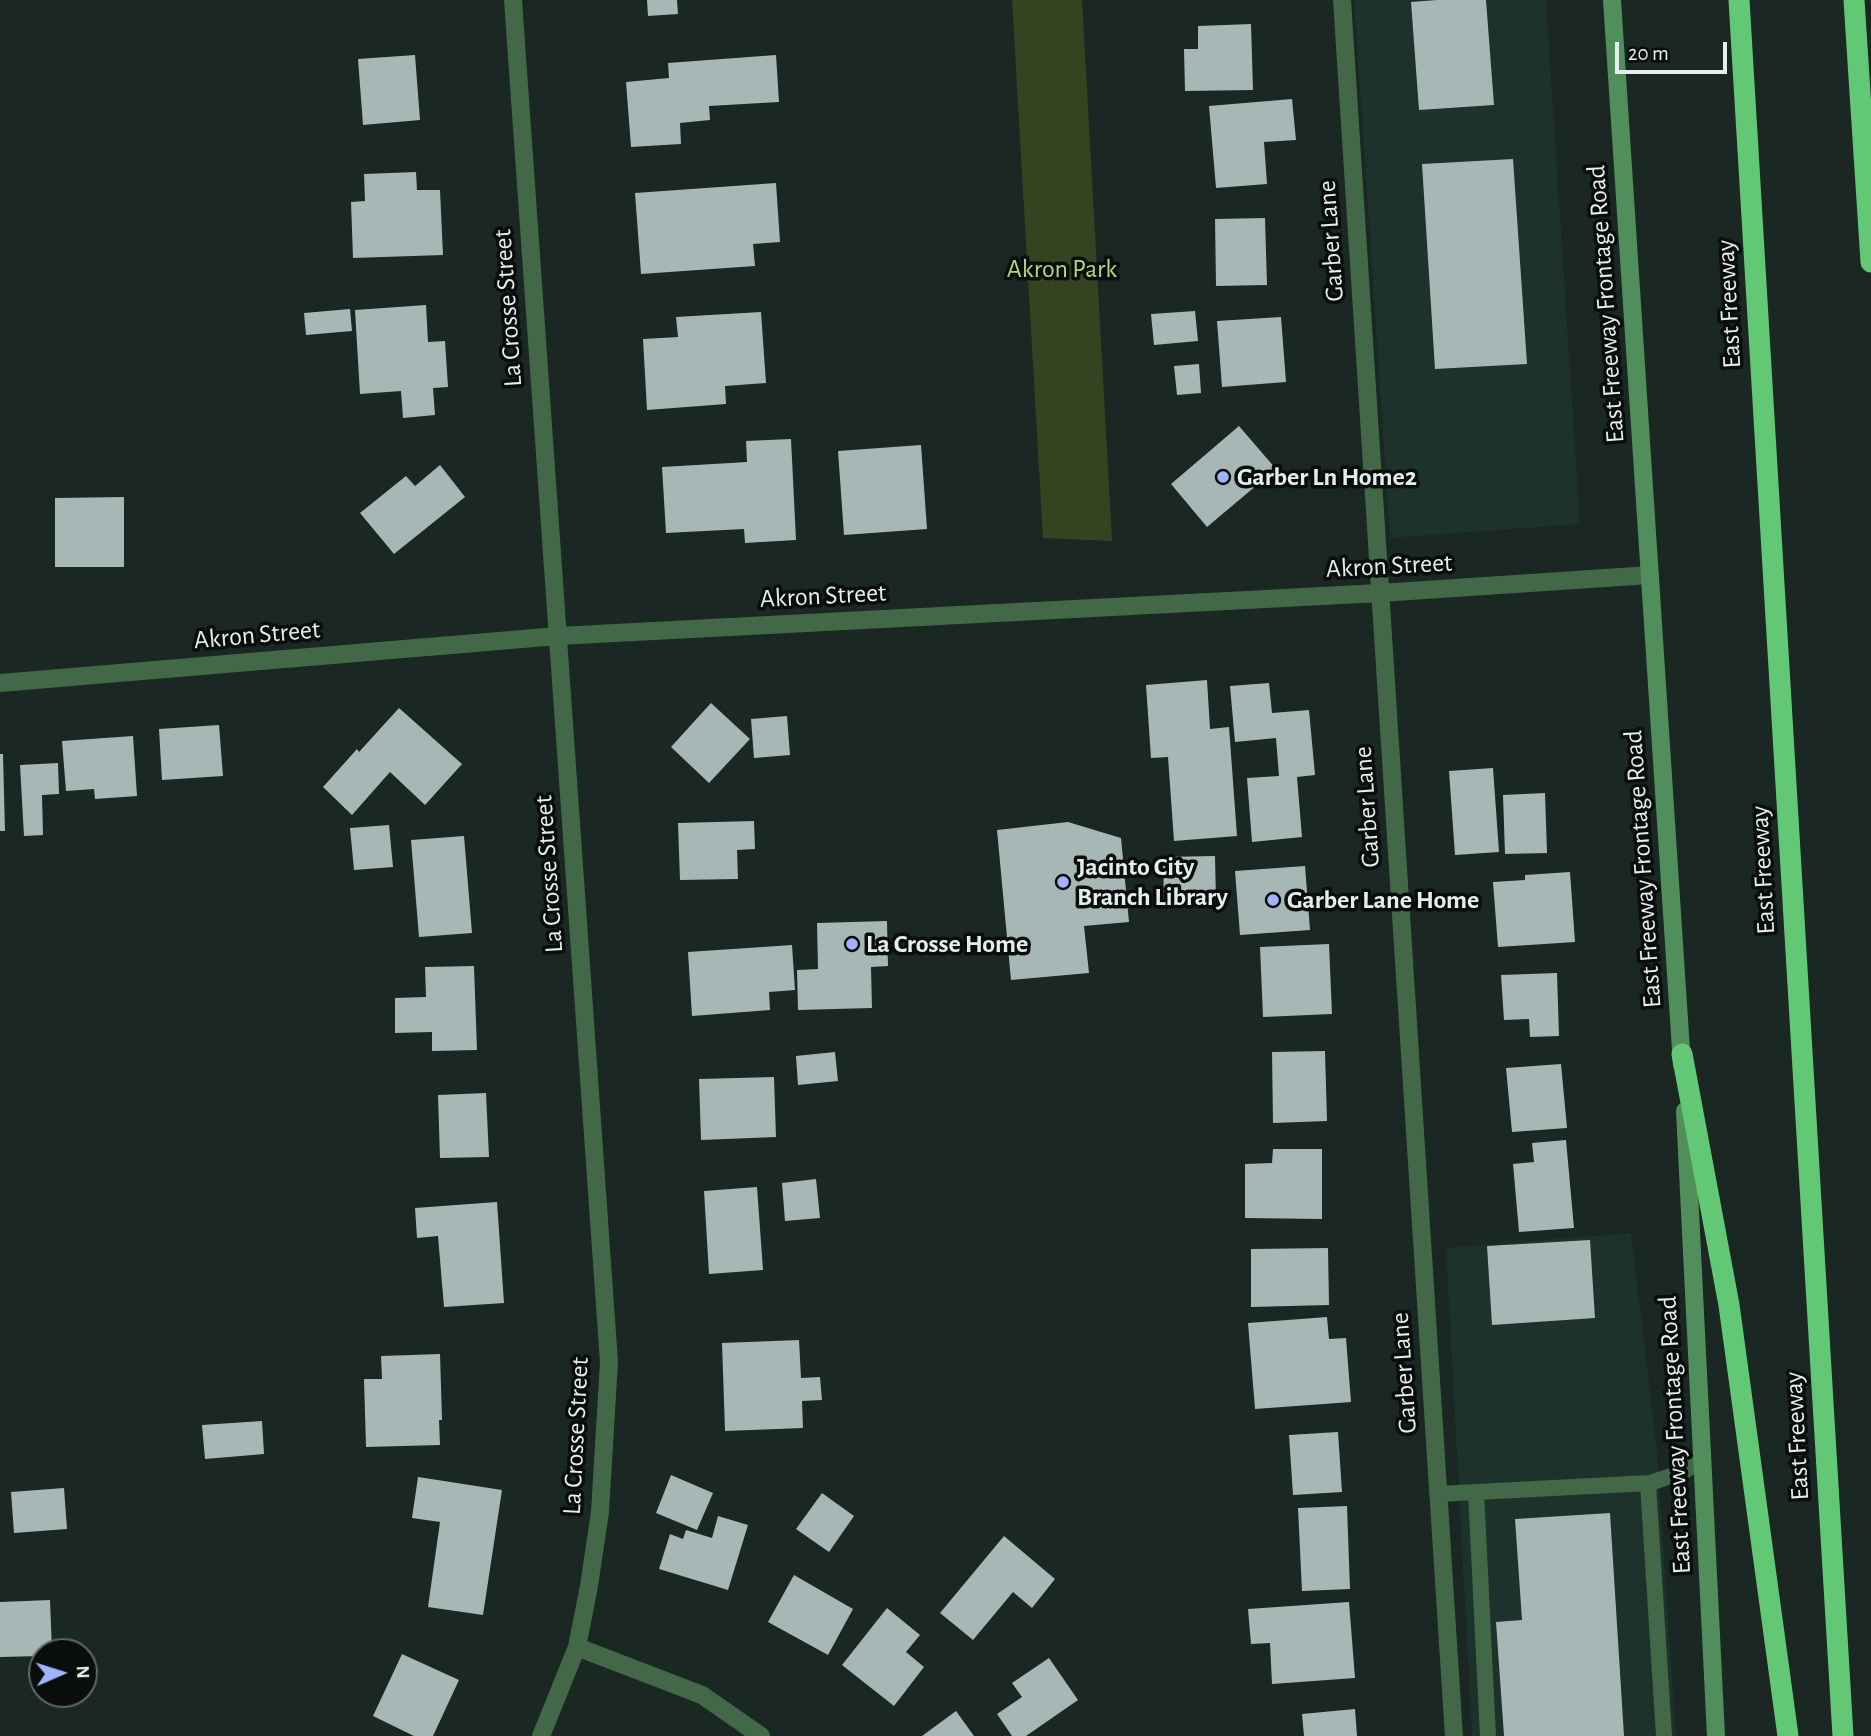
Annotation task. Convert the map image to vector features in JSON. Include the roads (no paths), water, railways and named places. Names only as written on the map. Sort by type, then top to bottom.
[{"type":"highway","name":"East Freeway","points":[[1739,0],[1843,1736]]},
{"type":"highway","points":[[1854,0],[1871,262]]},
{"type":"highway","points":[[1682,1054],[1729,1305],[1788,1736]]},
{"type":"main road","name":"East Freeway Frontage Road","points":[[1612,0],[1682,1054],[1716,1736]]},
{"type":"street","name":"La Crosse Street","points":[[513,0],[609,1362],[600,1512],[577,1647],[541,1736]]},
{"type":"street","name":"Garber Lane","points":[[1342,0],[1454,1736]]},
{"type":"street","name":"Akron Street","points":[[0,683],[558,636],[1380,593],[1650,575]]},
{"type":"street","points":[[577,1647],[702,1695],[761,1736]]},
{"type":"lane","points":[[1438,1494],[1648,1483],[1680,1473],[1703,1461]]},
{"type":"lane","points":[[1648,1483],[1664,1736]]},
{"type":"lane","points":[[1476,1492],[1488,1736]]},
{"type":"place","name":"Garber Ln Home2","points":[[1223,477]]},
{"type":"place","name":"Jacinto City Branch Library","points":[[1063,882]]},
{"type":"place","name":"Garber Lane Home","points":[[1273,900]]},
{"type":"place","name":"La Crosse Home","points":[[852,944]]},
{"type":"park label","name":"Akron Park","points":[[1062,269]]}]
